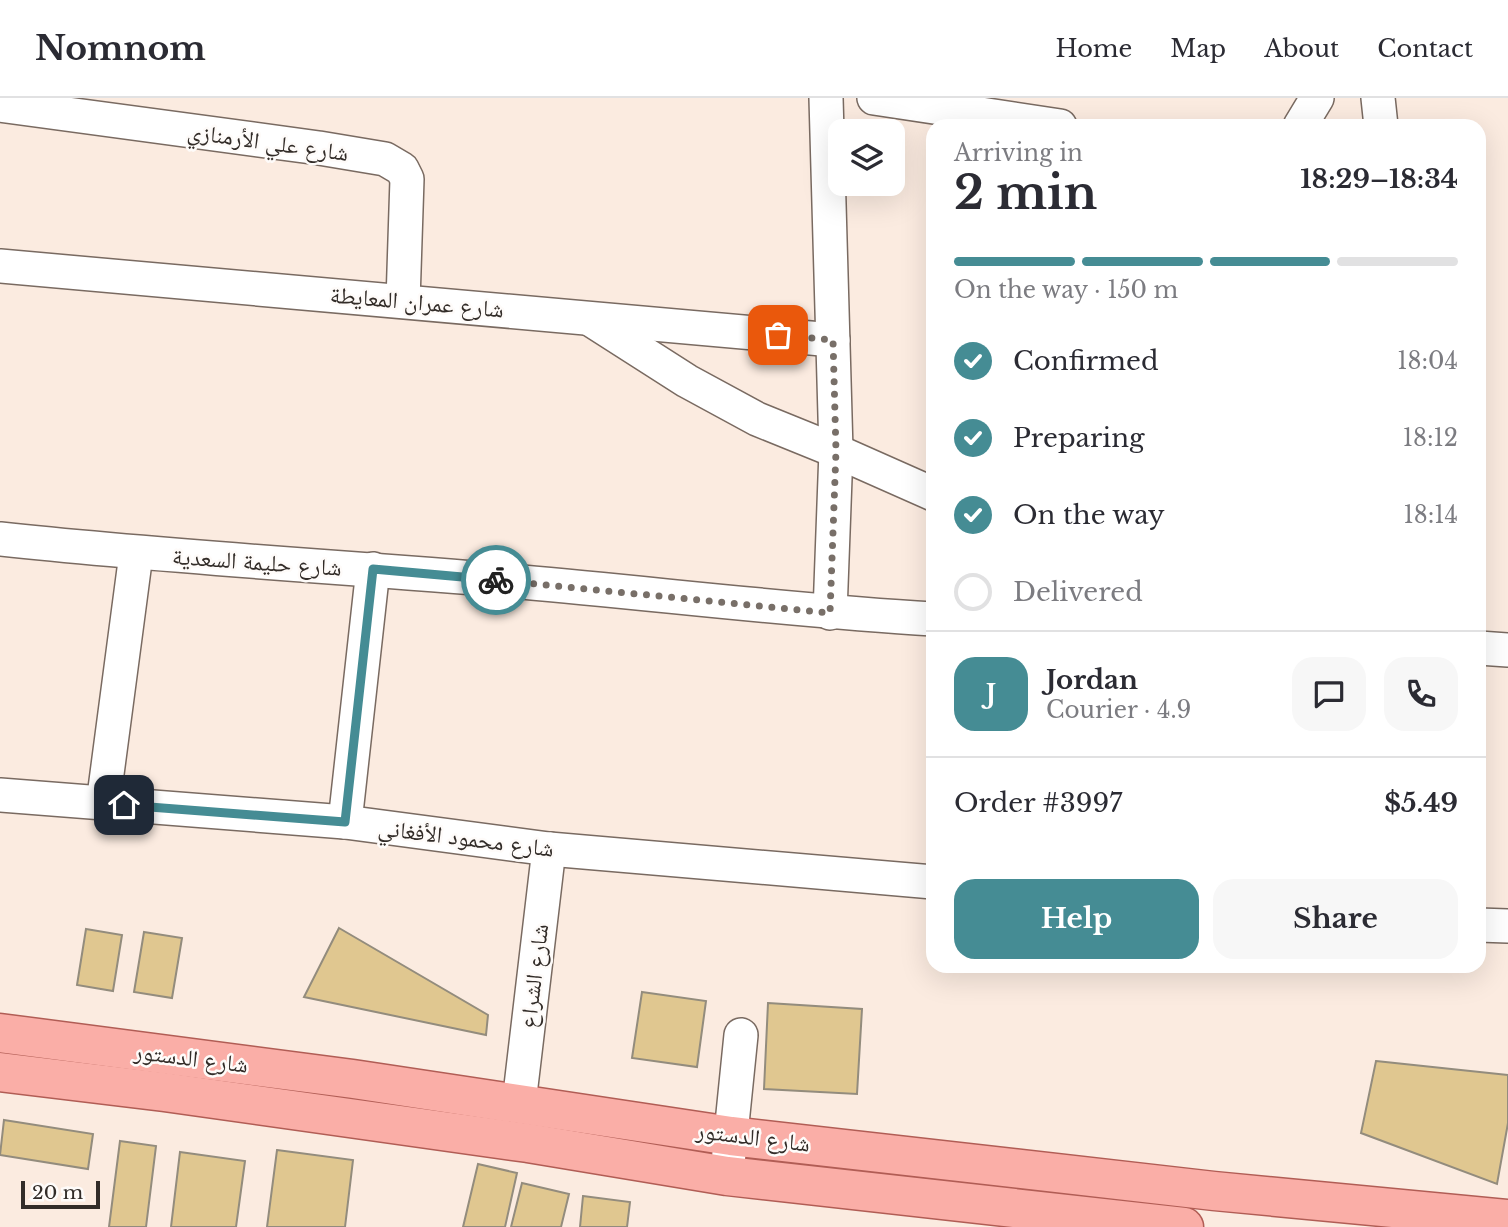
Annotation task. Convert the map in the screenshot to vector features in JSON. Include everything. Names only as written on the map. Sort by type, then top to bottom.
[{"type":"main road","name":"شارع الدستور","points":[[0,1033],[353,1079],[731,1136],[1502,1221]]},
{"type":"main road","name":"شارع الدستور","points":[[0,1072],[528,1143],[1007,1218],[1184,1227]]},
{"type":"street","points":[[826,98],[836,451],[830,613]]},
{"type":"street","points":[[874,98],[1014,119]]},
{"type":"street","points":[[1304,119],[1317,98]]},
{"type":"street","points":[[1378,98],[1380,119]]},
{"type":"street","name":"شارع علي الأرمنازي","points":[[0,106],[385,159],[401,169],[407,179],[403,301]]},
{"type":"street","name":"شارع عمران المعايطة","points":[[0,266],[833,340]]},
{"type":"street","points":[[587,317],[687,381],[757,419],[926,491]]},
{"type":"street","name":"شارع حليمة السعدية","points":[[0,539],[136,554],[373,569],[830,613],[926,619]]},
{"type":"street","points":[[103,804],[136,554]]},
{"type":"street","points":[[345,822],[373,569]]},
{"type":"street","points":[[1486,648],[1508,650]]},
{"type":"street","name":"شارع محمود الأفغاني","points":[[0,795],[345,822],[549,849],[926,881]]},
{"type":"street","name":"شارع الشراع","points":[[519,1103],[549,849]]},
{"type":"street","points":[[1486,925],[1508,926]]},
{"type":"street","points":[[727,1176],[741,1035]]},
{"type":"building","points":[[339,928],[488,1015],[486,1035],[304,997]]},
{"type":"building","points":[[86,929],[122,935],[113,991],[77,985]]},
{"type":"building","points":[[144,932],[182,938],[172,998],[134,992]]},
{"type":"building","points":[[642,992],[706,1001],[697,1067],[632,1058]]},
{"type":"building","points":[[768,1003],[862,1009],[857,1094],[764,1089]]},
{"type":"building","points":[[1376,1061],[1508,1075],[1508,1123],[1497,1184],[1361,1133]]},
{"type":"building","points":[[4,1120],[93,1134],[88,1169],[0,1155]]},
{"type":"building","points":[[120,1141],[156,1146],[146,1227],[109,1227]]},
{"type":"building","points":[[277,1150],[353,1160],[345,1227],[267,1227]]},
{"type":"building","points":[[180,1152],[245,1161],[236,1227],[171,1227]]},
{"type":"building","points":[[478,1164],[517,1173],[505,1227],[463,1227]]},
{"type":"building","points":[[522,1183],[569,1194],[561,1227],[511,1227]]},
{"type":"building","points":[[583,1196],[630,1202],[627,1227],[580,1227]]},
{"type":"way so far","points":[[496,580],[830,613],[836,451],[833,340],[778,335]]},
{"type":"route","points":[[124,805],[345,822],[373,569],[496,580]]}]
